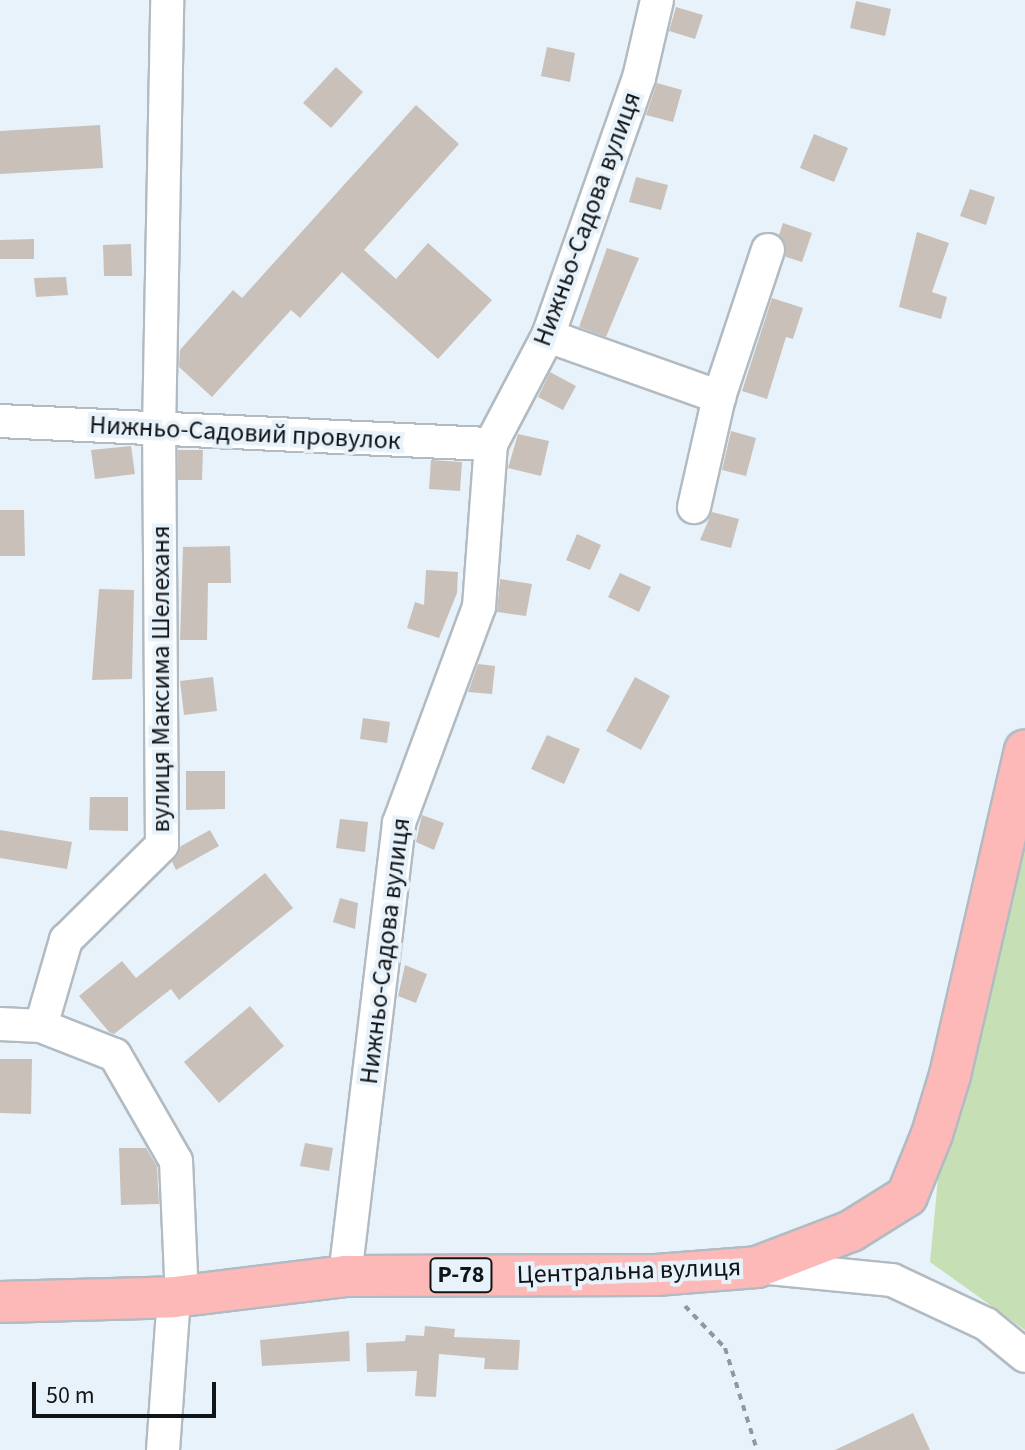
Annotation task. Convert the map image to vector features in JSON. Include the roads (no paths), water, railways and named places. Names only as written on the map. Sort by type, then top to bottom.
[{"type":"main road","name":"Центральна вулиця","points":[[0,1302],[178,1297],[345,1276],[656,1275],[757,1267],[851,1231],[907,1196],[950,1075],[1025,751]]},
{"type":"street","name":"вулиця Максима Шелеханя","points":[[41,1026],[66,940],[162,845],[159,431],[167,0]]},
{"type":"street","name":"Нижньо-Садова вулиця","points":[[345,1276],[399,823],[479,607],[491,444],[548,336],[639,78],[657,0]]},
{"type":"street","points":[[694,507],[719,397],[768,250]]},
{"type":"street","points":[[548,336],[719,397]]},
{"type":"street","name":"Нижньо-Садовий провулок","points":[[0,421],[159,431],[491,444]]},
{"type":"street","points":[[0,1024],[41,1026],[115,1055],[176,1161],[178,1297],[163,1450]]},
{"type":"street","points":[[757,1267],[892,1280],[986,1324],[1025,1356]]}]
